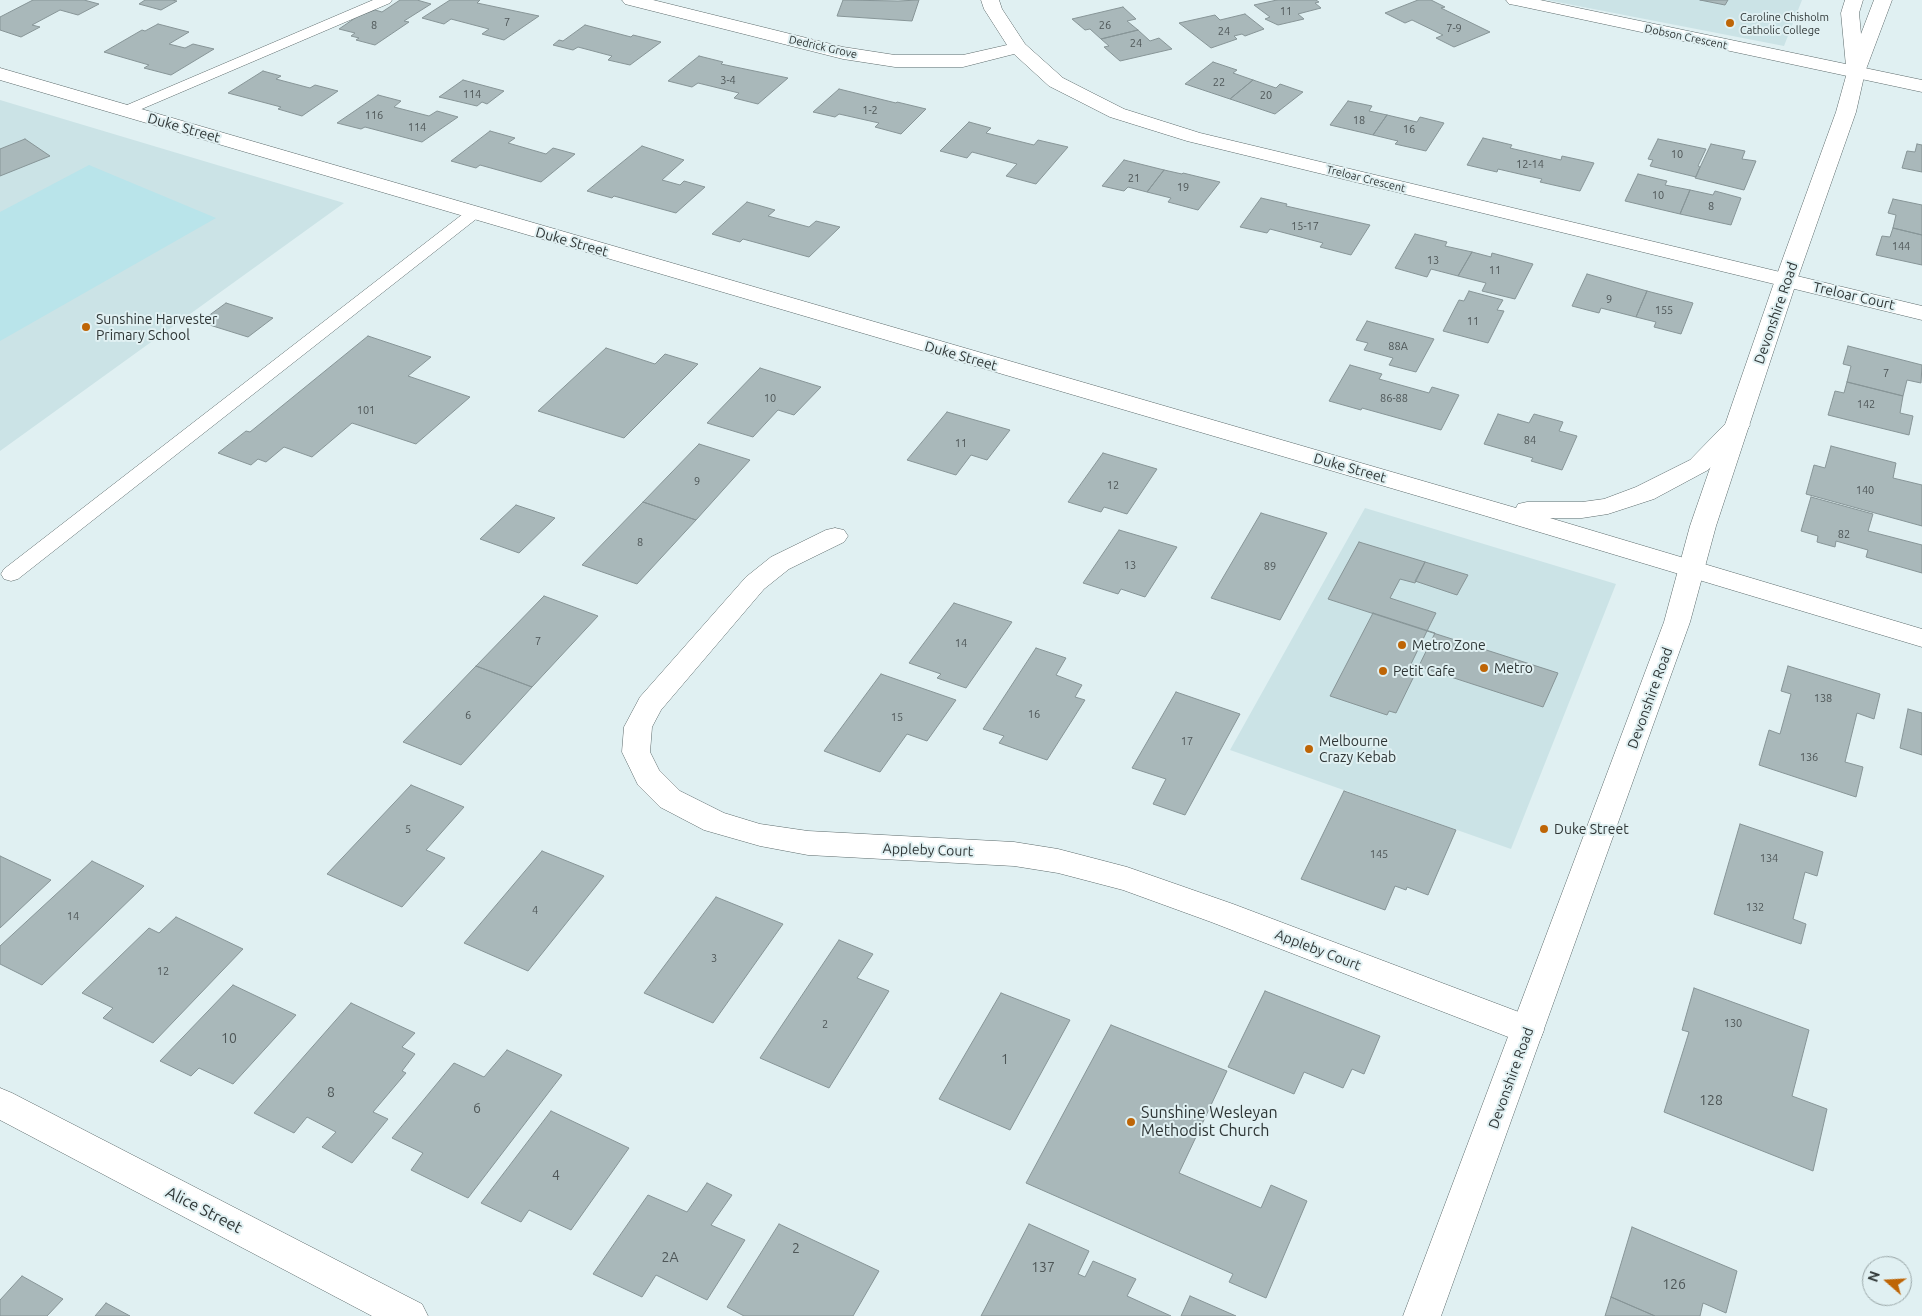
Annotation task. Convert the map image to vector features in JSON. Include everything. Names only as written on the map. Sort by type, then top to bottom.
[{"type":"street","name":"Dedrick Grove","points":[[631,0],[843,52],[895,61],[963,61],[1018,48]]},
{"type":"street","name":"Treloar Crescent","points":[[990,0],[993,9],[1018,48],[1056,82],[1117,112],[1194,137],[1786,280]]},
{"type":"street","name":"Dobson Crescent","points":[[1515,0],[1922,86]]},
{"type":"street","points":[[1854,0],[1850,13],[1856,72]]},
{"type":"street","points":[[1856,72],[1883,0]]},
{"type":"street","name":"Devonshire Road","points":[[1422,1316],[1677,622],[1703,526],[1786,280],[1846,112],[1856,72]]},
{"type":"street","name":"Duke Street","points":[[0,74],[1485,507],[1922,638]]},
{"type":"street","name":"Treloar Court","points":[[1786,280],[1922,312]]},
{"type":"street","points":[[1485,507],[1539,511],[1582,510],[1608,506],[1645,493],[1699,465],[1738,425]]},
{"type":"street","name":"Appleby Court","points":[[835,536],[780,563],[755,583],[650,704],[638,727],[636,752],[648,777],[670,799],[716,822],[760,835],[866,848],[935,849],[1014,854],[1058,861],[1127,879],[1222,913],[1528,1030]]},
{"type":"street","name":"Alice Street","points":[[0,1103],[409,1316]]},
{"type":"lane","points":[[125,110],[385,0]]},
{"type":"lane","points":[[11,574],[474,213]]},
{"type":"shaded area","name":"Caroline Chisholm Catholic College","points":[[1547,0],[1802,0],[1784,46]]},
{"type":"shaded area","name":"Sunshine Harvester Primary School","points":[[0,100],[344,203],[0,451]]},
{"type":"shaded area","points":[[89,165],[216,218],[0,341],[0,212]]},
{"type":"shaded area","points":[[1365,508],[1616,584],[1511,849],[1230,750]]},
{"type":"building","points":[[33,0],[84,0],[99,4],[78,15],[60,10],[32,25],[40,27],[21,37],[0,30],[0,17]]},
{"type":"building","points":[[145,0],[177,1],[161,10],[139,4]]},
{"type":"building","points":[[400,0],[417,0],[431,4],[404,21],[409,22],[375,45],[356,40],[359,38],[351,36],[355,33],[339,29],[358,16],[375,10],[382,12]]},
{"type":"building","points":[[450,0],[480,0],[477,3],[539,16],[504,40],[482,34],[489,29],[451,19],[444,24],[422,18]]},
{"type":"building","points":[[843,0],[919,0],[912,21],[837,16]]},
{"type":"building","points":[[1277,0],[1316,0],[1319,2],[1315,3],[1321,8],[1298,14],[1304,19],[1278,25],[1265,19],[1270,17],[1254,5]]},
{"type":"building","points":[[1418,0],[1431,0],[1445,7],[1441,8],[1490,32],[1454,47],[1436,38],[1443,35],[1412,20],[1405,23],[1385,13]]},
{"type":"building","points":[[1700,0],[1728,0],[1725,5]]},
{"type":"building","points":[[1123,7],[1136,19],[1127,21],[1138,30],[1101,39],[1090,29],[1085,30],[1072,19]]},
{"type":"building","points":[[1245,14],[1264,29],[1245,36],[1242,34],[1234,36],[1237,39],[1211,48],[1179,23],[1215,15],[1220,20]]},
{"type":"building","points":[[158,24],[189,32],[169,44],[185,48],[193,44],[214,49],[171,75],[144,68],[149,65],[104,52],[142,30],[145,31]]},
{"type":"building","points":[[585,25],[631,37],[633,35],[661,42],[630,65],[608,60],[612,56],[578,47],[573,50],[553,45],[559,40],[563,41]]},
{"type":"building","points":[[1138,30],[1150,41],[1159,38],[1172,49],[1120,61],[1104,47],[1109,46],[1101,39]]},
{"type":"building","points":[[699,56],[723,62],[721,64],[788,78],[758,104],[734,98],[739,93],[698,83],[692,87],[668,81]]},
{"type":"building","points":[[1213,62],[1237,70],[1233,73],[1253,80],[1230,99],[1185,84]]},
{"type":"building","points":[[263,71],[281,76],[276,79],[310,88],[315,85],[338,91],[302,116],[278,109],[281,107],[228,93]]},
{"type":"building","points":[[463,80],[504,91],[487,104],[482,102],[477,106],[439,97]]},
{"type":"building","points":[[1253,80],[1276,88],[1280,84],[1303,92],[1275,114],[1230,99]]},
{"type":"building","points":[[839,89],[926,109],[901,134],[875,127],[879,123],[839,114],[835,117],[813,112]]},
{"type":"building","points":[[378,95],[401,101],[394,107],[429,116],[437,111],[458,117],[422,142],[365,127],[361,129],[337,123]]},
{"type":"building","points":[[1348,101],[1372,106],[1369,111],[1387,115],[1373,135],[1330,125]]},
{"type":"building","points":[[1387,115],[1417,122],[1420,117],[1444,123],[1426,151],[1395,144],[1398,141],[1373,135]]},
{"type":"building","points":[[969,122],[991,128],[986,133],[1034,145],[1038,140],[1068,147],[1036,184],[1006,176],[1017,164],[972,152],[967,158],[940,151]]},
{"type":"building","points":[[490,131],[515,138],[508,143],[546,154],[553,148],[575,154],[541,182],[480,165],[476,168],[451,161]]},
{"type":"building","points":[[1483,138],[1512,145],[1510,148],[1561,160],[1562,156],[1594,163],[1580,191],[1540,182],[1542,179],[1498,169],[1497,172],[1467,165]]},
{"type":"building","points":[[25,139],[50,156],[0,176],[0,149]]},
{"type":"building","points":[[1658,139],[1706,149],[1698,166],[1700,167],[1696,177],[1650,166],[1653,160],[1648,159]]},
{"type":"building","points":[[1711,144],[1745,151],[1742,159],[1756,161],[1744,190],[1695,178]]},
{"type":"building","points":[[1917,144],[1922,145],[1922,172],[1902,168],[1907,151],[1915,152]]},
{"type":"building","points":[[642,146],[684,160],[662,180],[680,185],[684,181],[705,187],[676,213],[614,196],[612,198],[587,191]]},
{"type":"building","points":[[1124,160],[1164,170],[1147,192],[1128,187],[1124,191],[1102,186]]},
{"type":"building","points":[[1164,170],[1220,182],[1198,210],[1168,202],[1171,198],[1147,192]]},
{"type":"building","points":[[1638,174],[1667,181],[1665,185],[1690,190],[1680,214],[1625,201]]},
{"type":"building","points":[[1690,190],[1713,195],[1715,191],[1741,198],[1731,225],[1680,214]]},
{"type":"building","points":[[1261,198],[1287,204],[1286,206],[1370,225],[1351,255],[1320,247],[1323,243],[1270,229],[1267,233],[1240,227]]},
{"type":"building","points":[[1893,199],[1922,205],[1922,235],[1893,228],[1896,215],[1888,213]]},
{"type":"building","points":[[747,202],[775,210],[768,216],[809,227],[816,221],[840,227],[809,257],[743,239],[740,242],[712,234]]},
{"type":"building","points":[[1893,228],[1922,235],[1922,265],[1876,255],[1882,236],[1890,237]]},
{"type":"building","points":[[1415,234],[1447,242],[1445,246],[1472,252],[1458,276],[1431,269],[1427,277],[1395,268]]},
{"type":"building","points":[[1472,252],[1491,257],[1492,253],[1533,264],[1515,299],[1482,291],[1486,283],[1458,276]]},
{"type":"building","points":[[1587,274],[1647,291],[1636,317],[1601,308],[1599,313],[1572,306]]},
{"type":"building","points":[[1469,291],[1503,300],[1497,310],[1504,311],[1488,343],[1443,331],[1459,300],[1464,301]]},
{"type":"building","points":[[1647,291],[1693,303],[1681,334],[1654,327],[1656,322],[1636,317]]},
{"type":"building","points":[[226,303],[273,318],[248,337],[200,322]]},
{"type":"building","points":[[1367,321],[1434,339],[1416,372],[1389,365],[1393,358],[1364,350],[1368,343],[1356,340]]},
{"type":"building","points":[[368,336],[431,357],[408,376],[470,397],[416,444],[352,423],[312,457],[284,447],[266,462],[258,459],[251,465],[218,453],[246,431],[250,432]]},
{"type":"building","points":[[1848,346],[1922,365],[1921,383],[1907,380],[1903,396],[1847,382],[1851,366],[1843,364]]},
{"type":"building","points":[[606,348],[655,364],[665,354],[698,364],[624,438],[538,411]]},
{"type":"building","points":[[1350,365],[1382,374],[1379,379],[1429,393],[1432,387],[1459,395],[1441,430],[1329,401]]},
{"type":"building","points":[[760,368],[821,387],[794,415],[778,410],[753,437],[707,423]]},
{"type":"building","points":[[1847,382],[1903,396],[1900,413],[1913,416],[1909,435],[1828,415],[1835,391],[1844,393]]},
{"type":"building","points":[[947,412],[1010,430],[987,460],[971,455],[956,475],[907,460]]},
{"type":"building","points":[[1498,414],[1529,423],[1534,414],[1563,422],[1559,431],[1577,436],[1562,470],[1531,461],[1533,458],[1484,444]]},
{"type":"building","points":[[699,444],[750,460],[696,520],[643,502]]},
{"type":"building","points":[[1831,446],[1896,463],[1893,478],[1922,485],[1922,526],[1806,494],[1814,465],[1825,468]]},
{"type":"building","points":[[1103,453],[1157,469],[1127,514],[1104,507],[1101,512],[1068,502]]},
{"type":"building","points":[[1811,497],[1873,514],[1868,531],[1922,545],[1922,573],[1866,557],[1868,550],[1836,541],[1835,547],[1817,542],[1818,536],[1801,531]]},
{"type":"building","points":[[643,502],[696,520],[637,584],[582,565]]},
{"type":"building","points":[[516,505],[555,518],[519,553],[480,539]]},
{"type":"building","points":[[1261,513],[1327,533],[1280,620],[1211,598]]},
{"type":"building","points":[[1119,530],[1177,547],[1145,597],[1121,589],[1118,594],[1083,583]]},
{"type":"building","points":[[1359,542],[1425,562],[1415,583],[1400,579],[1390,598],[1436,613],[1427,631],[1328,599]]},
{"type":"building","points":[[1425,562],[1468,575],[1457,595],[1415,581]]},
{"type":"building","points":[[544,596],[598,616],[532,687],[476,666]]},
{"type":"building","points":[[954,603],[1012,622],[966,688],[937,678],[941,674],[909,663]]},
{"type":"building","points":[[1373,613],[1435,633],[1396,713],[1389,711],[1387,715],[1330,696]]},
{"type":"building","name":"Metro","points":[[1427,631],[1558,673],[1543,707],[1411,664]]},
{"type":"building","points":[[1036,648],[1066,658],[1056,675],[1082,685],[1075,697],[1085,700],[1047,760],[999,743],[1004,736],[983,729]]},
{"type":"building","points":[[476,666],[532,687],[461,765],[403,742]]},
{"type":"building","points":[[1788,666],[1880,694],[1874,719],[1857,713],[1845,762],[1863,767],[1856,797],[1759,765],[1769,730],[1780,734],[1791,694],[1781,691]]},
{"type":"building","points":[[881,674],[956,700],[927,741],[907,734],[880,772],[824,751]]},
{"type":"building","points":[[1176,692],[1240,714],[1185,815],[1153,804],[1166,779],[1132,768]]},
{"type":"building","points":[[1908,709],[1922,713],[1922,755],[1900,748]]},
{"type":"building","points":[[411,785],[464,807],[426,850],[445,858],[402,907],[327,874]]},
{"type":"building","points":[[1344,791],[1456,830],[1428,895],[1407,887],[1406,890],[1395,886],[1385,910],[1301,879]]},
{"type":"building","points":[[1740,824],[1823,852],[1817,876],[1805,872],[1793,919],[1806,924],[1801,944],[1714,914]]},
{"type":"building","points":[[542,851],[604,876],[528,971],[464,943]]},
{"type":"building","points":[[0,856],[51,880],[0,928]]},
{"type":"building","points":[[92,861],[144,886],[42,985],[0,964],[0,946]]},
{"type":"building","points":[[716,897],[783,924],[713,1023],[644,993]]},
{"type":"building","points":[[176,917],[243,949],[153,1043],[103,1018],[113,1008],[82,993],[149,928],[159,933]]},
{"type":"building","points":[[839,940],[873,954],[857,978],[889,991],[829,1088],[760,1058]]},
{"type":"building","points":[[233,985],[296,1015],[233,1084],[199,1068],[191,1076],[160,1061]]},
{"type":"building","points":[[1694,988],[1809,1030],[1792,1096],[1827,1109],[1813,1171],[1664,1112],[1689,1032],[1682,1030]]},
{"type":"building","points":[[1265,991],[1380,1036],[1364,1074],[1352,1069],[1343,1088],[1304,1072],[1294,1094],[1228,1067]]},
{"type":"building","points":[[1001,993],[1070,1020],[1010,1130],[939,1099]]},
{"type":"building","points":[[351,1003],[415,1033],[402,1047],[415,1054],[402,1071],[406,1073],[373,1112],[388,1119],[352,1163],[322,1147],[336,1132],[307,1117],[294,1133],[254,1113]]},
{"type":"building","name":"Sunshine Wesleyan Methodist Church","points":[[1111,1025],[1227,1071],[1179,1173],[1261,1208],[1271,1185],[1307,1201],[1266,1298],[1229,1282],[1233,1274],[1026,1183]]},
{"type":"building","points":[[507,1050],[562,1075],[468,1198],[411,1170],[423,1153],[392,1138],[454,1063],[484,1077]]},
{"type":"building","points":[[551,1111],[629,1148],[571,1230],[529,1210],[521,1222],[481,1203]]},
{"type":"building","points":[[707,1183],[732,1195],[711,1225],[745,1240],[707,1300],[656,1275],[642,1297],[593,1274],[648,1195],[687,1212]]},
{"type":"building","points":[[779,1224],[879,1271],[853,1316],[744,1316],[727,1307]]},
{"type":"building","points":[[1029,1224],[1089,1251],[1078,1274],[1085,1277],[1093,1261],[1136,1279],[1127,1296],[1171,1316],[981,1316]]},
{"type":"building","points":[[1632,1227],[1737,1271],[1726,1313],[1703,1303],[1700,1316],[1655,1316],[1611,1297]]},
{"type":"building","points":[[22,1276],[63,1299],[47,1316],[0,1316],[0,1300]]},
{"type":"building","points":[[1190,1296],[1236,1316],[1181,1316]]},
{"type":"building","points":[[1611,1297],[1655,1316],[1605,1316]]},
{"type":"building","points":[[106,1303],[130,1316],[95,1316]]},
{"type":"place","name":"Caroline Chisholm Catholic College","points":[[1730,23]]},
{"type":"place","name":"Sunshine Harvester Primary School","points":[[86,327]]},
{"type":"place","name":"Metro Zone","points":[[1402,645]]},
{"type":"place","name":"Metro","points":[[1484,668]]},
{"type":"place","name":"Petit Cafe","points":[[1383,671]]},
{"type":"place","name":"Melbourne Crazy Kebab","points":[[1309,749]]},
{"type":"place","name":"Duke Street","points":[[1544,829]]},
{"type":"place","name":"Sunshine Wesleyan Methodist Church","points":[[1131,1122]]}]
